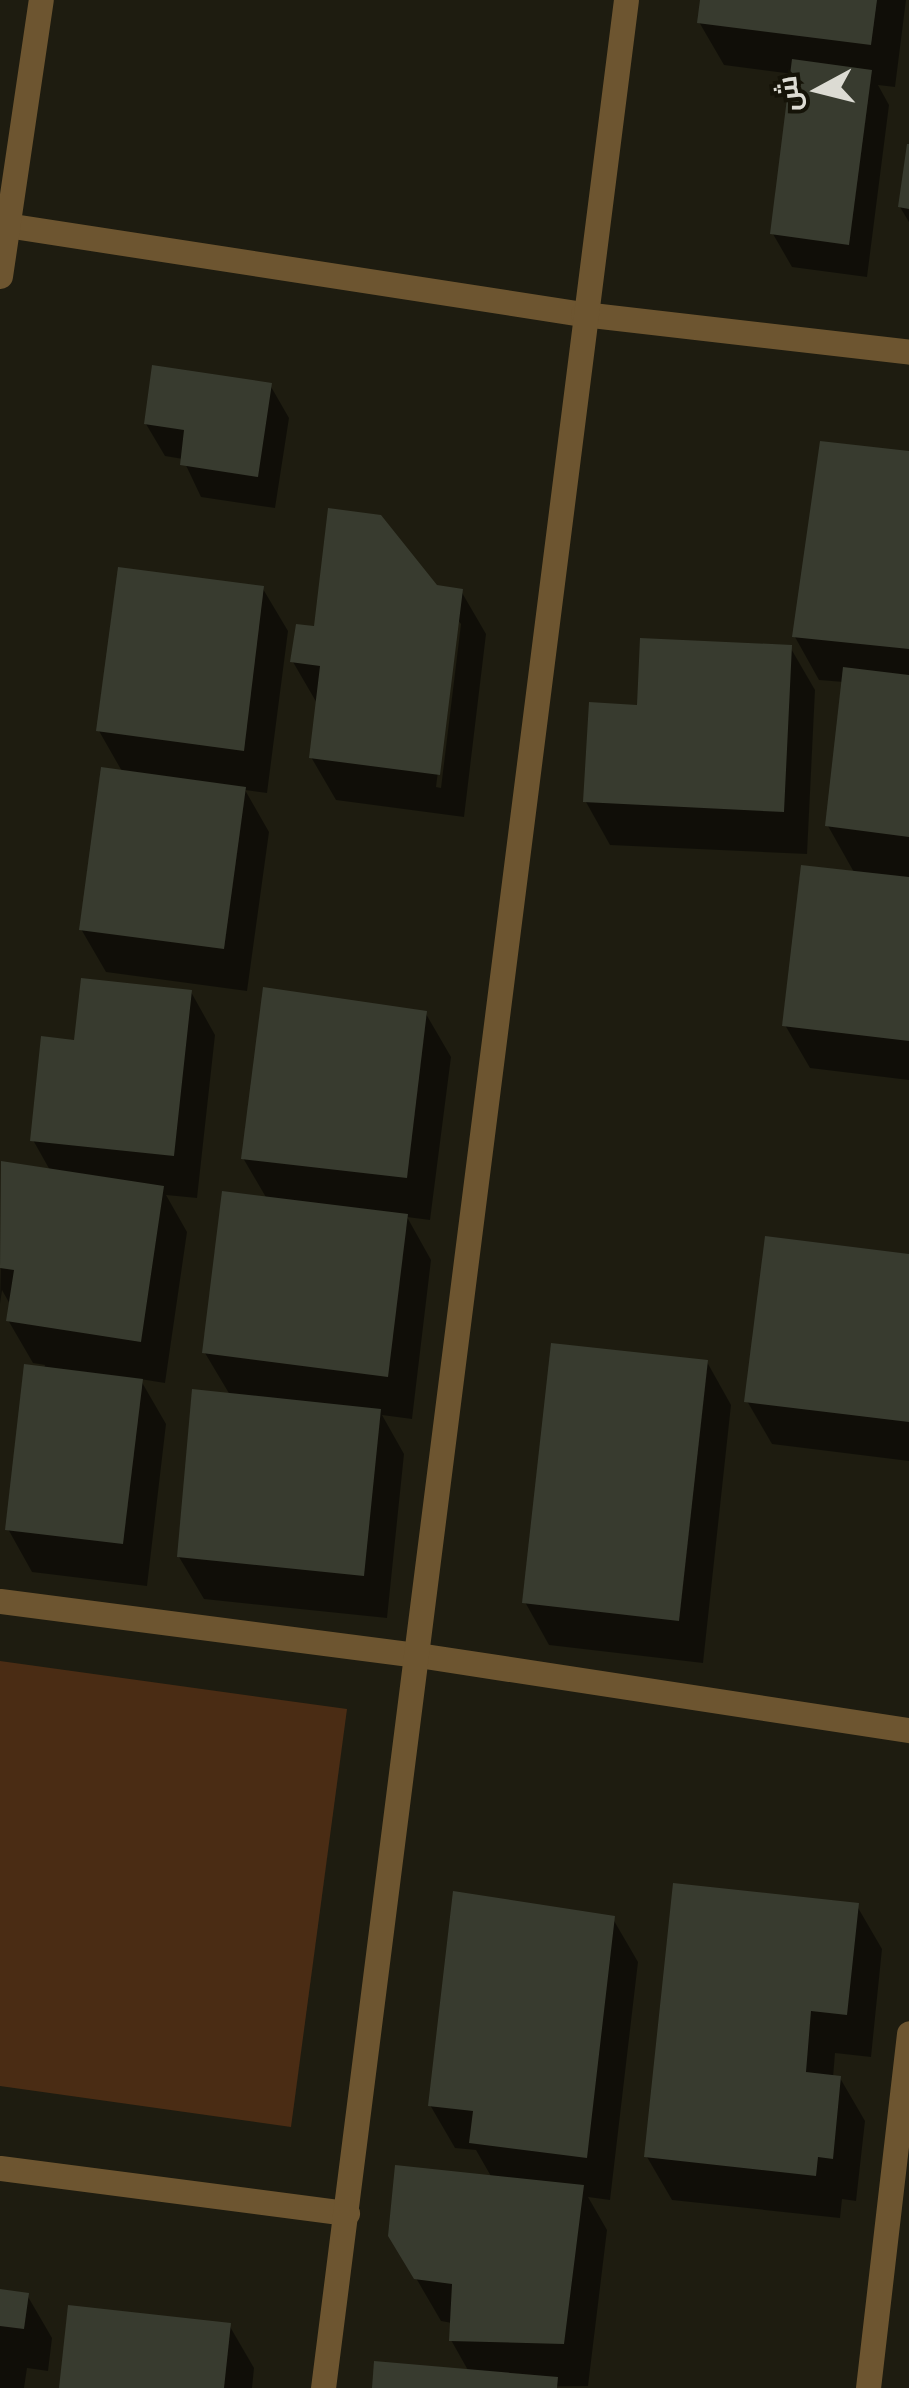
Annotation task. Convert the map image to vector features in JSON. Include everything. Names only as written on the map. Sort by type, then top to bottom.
[{"type":"street","points":[[0,276],[3,225],[42,0]]},
{"type":"street","points":[[323,2388],[418,1655],[583,314],[626,0]]},
{"type":"street","points":[[3,225],[583,314],[909,352]]},
{"type":"street","points":[[0,1601],[418,1655],[909,1730]]},
{"type":"street","points":[[868,2388],[909,2033]]},
{"type":"street","points":[[0,2168],[347,2213]]},
{"type":"shaded area","points":[[0,1661],[347,1709],[291,2127],[0,2086]]},
{"type":"building","points":[[700,0],[877,0],[871,45],[697,23]]},
{"type":"building","points":[[792,59],[872,70],[849,245],[770,234]]},
{"type":"building","points":[[909,144],[909,209],[898,207]]},
{"type":"building","points":[[152,365],[272,383],[258,477],[180,465],[184,430],[144,424]]},
{"type":"building","points":[[820,441],[909,451],[909,649],[792,637]]},
{"type":"building","points":[[328,508],[381,515],[437,585],[463,589],[440,775],[309,758],[320,666],[290,662],[296,624],[314,626]]},
{"type":"building","points":[[118,567],[264,586],[244,751],[96,731]]},
{"type":"building","points":[[640,638],[792,645],[784,812],[583,802],[589,702],[637,705]]},
{"type":"building","points":[[843,667],[909,675],[909,837],[825,826]]},
{"type":"building","points":[[101,767],[246,787],[224,949],[79,930]]},
{"type":"building","points":[[801,865],[909,877],[909,1041],[782,1026]]},
{"type":"building","points":[[81,978],[192,990],[174,1156],[30,1141],[41,1036],[74,1040]]},
{"type":"building","points":[[263,987],[427,1011],[407,1178],[241,1159]]},
{"type":"building","points":[[1,1161],[164,1186],[141,1342],[6,1321],[14,1270],[0,1268]]},
{"type":"building","points":[[222,1191],[408,1214],[388,1377],[202,1353]]},
{"type":"building","points":[[765,1236],[909,1254],[909,1422],[744,1402]]},
{"type":"building","points":[[551,1343],[708,1360],[679,1621],[522,1603]]},
{"type":"building","points":[[24,1364],[143,1379],[123,1544],[5,1530]]},
{"type":"building","points":[[192,1389],[381,1409],[364,1576],[177,1557]]},
{"type":"building","points":[[673,1883],[859,1903],[847,2015],[811,2011],[806,2072],[841,2076],[833,2159],[818,2157],[816,2176],[644,2157]]},
{"type":"building","points":[[453,1891],[615,1916],[587,2158],[469,2143],[473,2111],[428,2106]]},
{"type":"building","points":[[395,2165],[584,2185],[564,2344],[449,2341],[452,2284],[414,2279],[388,2236]]},
{"type":"building","points":[[0,2289],[29,2293],[24,2329],[0,2326]]},
{"type":"building","points":[[68,2305],[231,2323],[224,2388],[59,2388]]},
{"type":"building","points":[[374,2361],[558,2377],[557,2388],[372,2388]]}]
